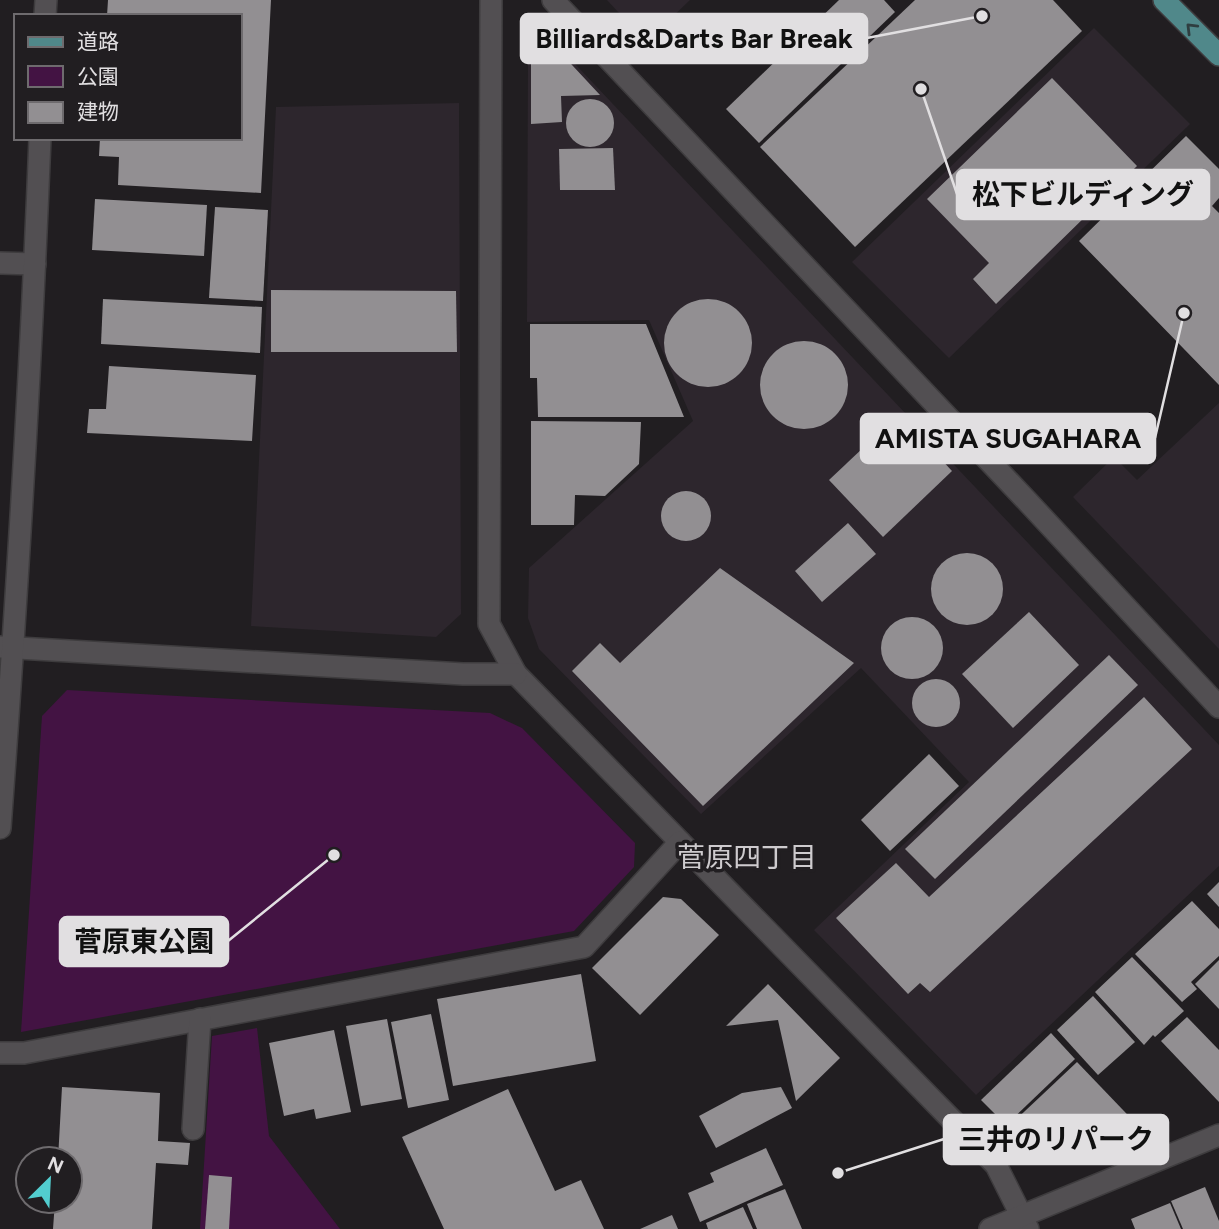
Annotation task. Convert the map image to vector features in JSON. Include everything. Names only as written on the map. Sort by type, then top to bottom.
[{"type":"main road","points":[[1164,0],[1219,55]]},
{"type":"street","points":[[491,0],[489,624],[516,674],[996,1165],[1025,1222]]},
{"type":"street","points":[[554,0],[1010,481],[1219,707]]},
{"type":"street","points":[[0,828],[7,647],[35,264],[40,140]]},
{"type":"street","points":[[0,263],[35,264]]},
{"type":"street","points":[[7,647],[463,674],[516,674]]},
{"type":"street","points":[[0,1053],[23,1053],[584,947],[680,842]]},
{"type":"street","points":[[193,1129],[200,1019]]},
{"type":"street","points":[[990,1229],[1025,1222],[1219,1135]]},
{"type":"shaded area","points":[[607,0],[690,0],[646,42]]},
{"type":"shaded area","points":[[1094,28],[1190,124],[949,358],[852,262]]},
{"type":"shaded area","points":[[559,47],[1219,745],[1219,866],[976,1095],[814,930],[969,782],[861,668],[701,814],[539,649],[528,618],[529,568],[693,421],[649,320],[527,322],[528,55]]},
{"type":"shaded area","points":[[459,103],[461,614],[436,637],[251,626],[276,107]]},
{"type":"shaded area","points":[[1219,403],[1219,649],[1073,497],[1114,457],[1137,480]]},
{"type":"green space","points":[[67,690],[490,713],[522,728],[635,843],[634,867],[574,931],[21,1032],[42,716]]},
{"type":"green space","points":[[257,1028],[269,1136],[340,1229],[200,1229],[212,1036]]},
{"type":"building","points":[[108,0],[271,0],[261,193],[118,185],[119,157],[99,156],[100,140],[242,140],[242,14],[107,14]]},
{"type":"building","points":[[839,0],[884,0],[895,12],[759,143],[726,109]]},
{"type":"building","points":[[915,0],[1053,0],[1082,31],[855,247],[760,147]]},
{"type":"building","points":[[559,51],[600,95],[561,96],[562,122],[531,124],[531,57]]},
{"type":"building","points":[[1052,78],[1137,166],[996,304],[973,279],[989,263],[927,199]]},
{"type":"building","points":[[590,99],[607,106],[614,123],[607,140],[590,147],[573,140],[566,123],[573,106]]},
{"type":"building","points":[[1186,136],[1219,169],[1219,198],[1212,206],[1219,213],[1219,385],[1079,241]]},
{"type":"building","points":[[613,148],[615,190],[560,190],[559,149]]},
{"type":"building","points":[[95,199],[207,205],[204,256],[92,250]]},
{"type":"building","points":[[215,207],[268,210],[263,301],[209,298]]},
{"type":"building","points":[[271,290],[456,291],[457,352],[271,352]]},
{"type":"building","points":[[103,299],[262,307],[260,353],[101,344]]},
{"type":"building","points":[[708,299],[725,303],[739,312],[748,326],[752,343],[748,360],[739,374],[725,383],[708,387],[691,383],[677,374],[668,360],[664,343],[668,326],[677,312],[691,303]]},
{"type":"building","points":[[530,324],[646,324],[684,417],[538,417],[537,378],[530,378]]},
{"type":"building","points":[[795,341],[813,341],[829,348],[841,360],[848,376],[848,394],[841,410],[829,422],[813,429],[795,429],[779,422],[767,410],[760,394],[760,376],[767,360],[779,348]]},
{"type":"building","points":[[109,366],[256,375],[252,441],[87,433],[89,409],[106,409]]},
{"type":"building","points":[[899,414],[952,471],[883,537],[829,480]]},
{"type":"building","points":[[531,421],[641,422],[639,464],[605,496],[575,495],[574,525],[531,525]]},
{"type":"building","points":[[686,491],[704,498],[711,516],[704,534],[686,541],[668,534],[661,516],[668,498]]},
{"type":"building","points":[[848,523],[876,554],[822,602],[795,571]]},
{"type":"building","points":[[974,553],[993,563],[1001,575],[1001,603],[993,615],[981,623],[960,625],[941,615],[933,603],[931,582],[941,563],[953,555]]},
{"type":"building","points":[[720,568],[854,663],[703,806],[572,671],[600,643],[620,663]]},
{"type":"building","points":[[1029,612],[1079,665],[1013,728],[962,674]]},
{"type":"building","points":[[912,617],[934,626],[943,648],[934,670],[912,679],[890,670],[881,648],[890,626]]},
{"type":"building","points":[[1109,655],[1138,685],[935,879],[905,849]]},
{"type":"building","points":[[936,679],[953,686],[960,703],[953,720],[936,727],[919,720],[912,703],[919,686]]},
{"type":"building","points":[[1144,697],[1192,749],[930,992],[920,983],[908,994],[836,918],[896,863],[929,897]]},
{"type":"building","points":[[929,754],[959,786],[890,851],[861,820]]},
{"type":"building","points":[[1219,882],[1219,907],[1207,894]]},
{"type":"building","points":[[663,897],[681,899],[719,935],[640,1015],[592,968]]},
{"type":"building","points":[[1192,901],[1219,929],[1219,956],[1191,982],[1197,989],[1182,1002],[1135,954]]},
{"type":"building","points":[[1132,957],[1184,1011],[1144,1045],[1095,992]]},
{"type":"building","points":[[1219,960],[1219,1009],[1195,984]]},
{"type":"building","points":[[581,974],[596,1061],[453,1086],[437,999]]},
{"type":"building","points":[[768,984],[840,1058],[796,1101],[778,1020],[726,1026]]},
{"type":"building","points":[[1093,996],[1135,1042],[1098,1075],[1057,1030]]},
{"type":"building","points":[[431,1014],[449,1100],[408,1108],[391,1022]]},
{"type":"building","points":[[1187,1017],[1219,1050],[1219,1102],[1161,1041]]},
{"type":"building","points":[[387,1019],[402,1099],[361,1106],[346,1026]]},
{"type":"building","points":[[334,1030],[351,1112],[316,1119],[314,1109],[284,1116],[269,1043]]},
{"type":"building","points":[[1051,1033],[1075,1059],[1006,1125],[981,1100]]},
{"type":"building","points":[[1077,1062],[1146,1134],[1072,1165],[1038,1156],[1009,1126]]},
{"type":"building","points":[[62,1087],[160,1093],[158,1141],[190,1143],[188,1165],[156,1163],[152,1229],[53,1229],[54,1215],[84,1215],[84,1145],[59,1145]]},
{"type":"building","points":[[781,1087],[792,1108],[716,1148],[699,1116],[742,1093]]},
{"type":"building","points":[[508,1089],[555,1191],[581,1180],[604,1229],[444,1229],[402,1137]]},
{"type":"building","points":[[766,1148],[783,1185],[700,1222],[688,1193],[714,1182],[710,1173]]},
{"type":"building","points":[[209,1175],[232,1177],[229,1229],[205,1229]]},
{"type":"building","points":[[1205,1187],[1219,1221],[1219,1229],[1183,1229],[1171,1201]]},
{"type":"building","points":[[785,1189],[802,1229],[757,1229],[747,1204]]},
{"type":"building","points":[[1170,1203],[1181,1229],[1135,1229],[1131,1219]]},
{"type":"building","points":[[743,1207],[753,1229],[708,1229],[706,1223]]},
{"type":"building","points":[[672,1215],[678,1229],[640,1229]]},
{"type":"place","name":"Billiards&Darts Bar Break","points":[[982,16]]},
{"type":"place","name":"松下ビルディング","points":[[921,89]]},
{"type":"place","name":"AMISTA SUGAHARA","points":[[1184,313]]},
{"type":"place","name":"菅原東公園","points":[[334,855]]},
{"type":"place","name":"三井のリパーク","points":[[838,1173]]},
{"type":"district","name":"菅原四丁目","points":[[747,857]]}]
